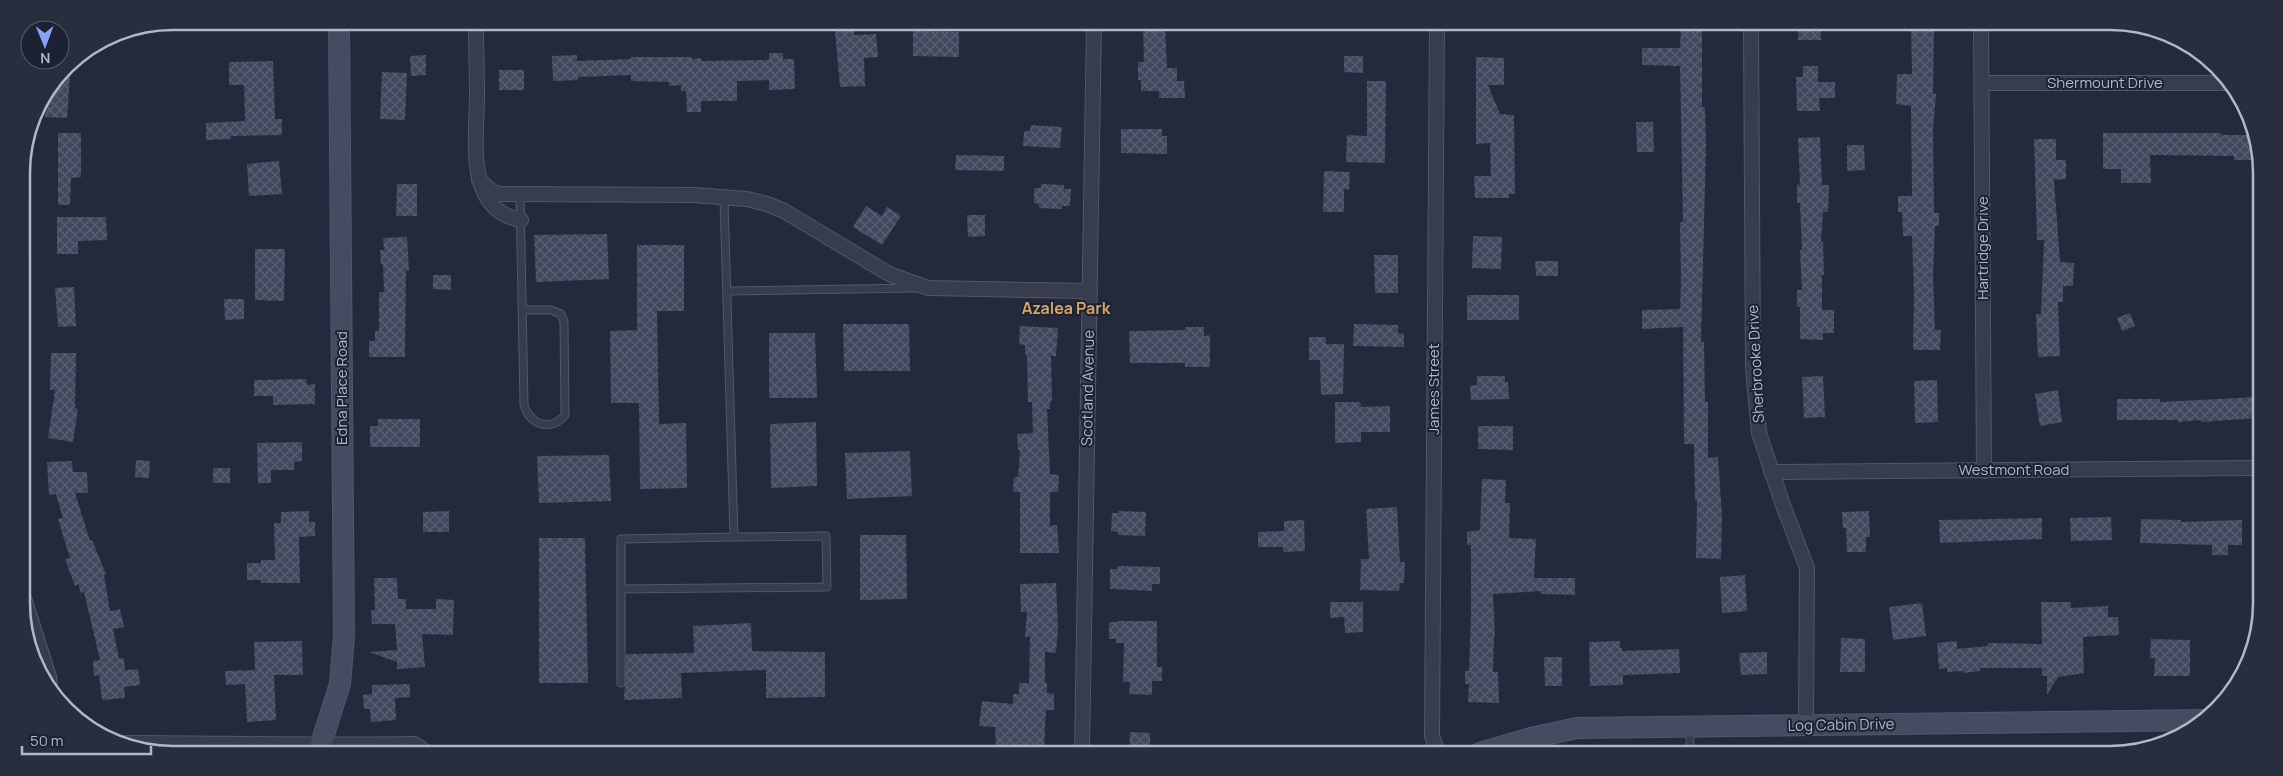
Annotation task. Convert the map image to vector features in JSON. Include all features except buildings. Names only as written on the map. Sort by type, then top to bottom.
[{"type":"street","name":"Edna Place Road","points":[[321,746],[340,684],[344,636],[339,30]]},
{"type":"street","points":[[476,30],[477,173],[487,200],[506,218],[521,220]]},
{"type":"street","name":"Scotland Avenue","points":[[1082,746],[1094,30]]},
{"type":"street","name":"James Street","points":[[1436,746],[1432,736],[1437,30]]},
{"type":"street","name":"Sherbrooke Drive","points":[[1751,30],[1753,367],[1759,433],[1771,472],[1807,568],[1806,725]]},
{"type":"street","name":"Hartridge Drive","points":[[1981,30],[1984,470]]},
{"type":"street","name":"Shermount Drive","points":[[1982,82],[2220,83]]},
{"type":"street","points":[[480,180],[492,192],[520,194],[694,195],[724,199],[747,199],[776,207],[889,274],[928,288],[1090,290]]},
{"type":"street","name":"Westmont Road","points":[[1771,472],[2253,468]]},
{"type":"street","points":[[31,619],[48,672]]},
{"type":"street","name":"Log Cabin Drive","points":[[1504,746],[1577,728],[2191,720]]},
{"type":"street","points":[[146,743],[234,743],[286,746]]},
{"type":"lane","points":[[520,194],[521,220],[522,310],[524,405],[527,415],[535,422],[552,424],[560,421],[565,415],[564,322],[560,314],[551,310],[522,310]]},
{"type":"lane","points":[[724,199],[734,536]]},
{"type":"lane","points":[[728,291],[928,288]]},
{"type":"lane","points":[[621,589],[827,587],[826,536],[621,539],[621,589],[621,683]]},
{"type":"lane","points":[[1690,727],[1690,746]]},
{"type":"district","name":"Azalea Park","points":[[1066,308]]}]
